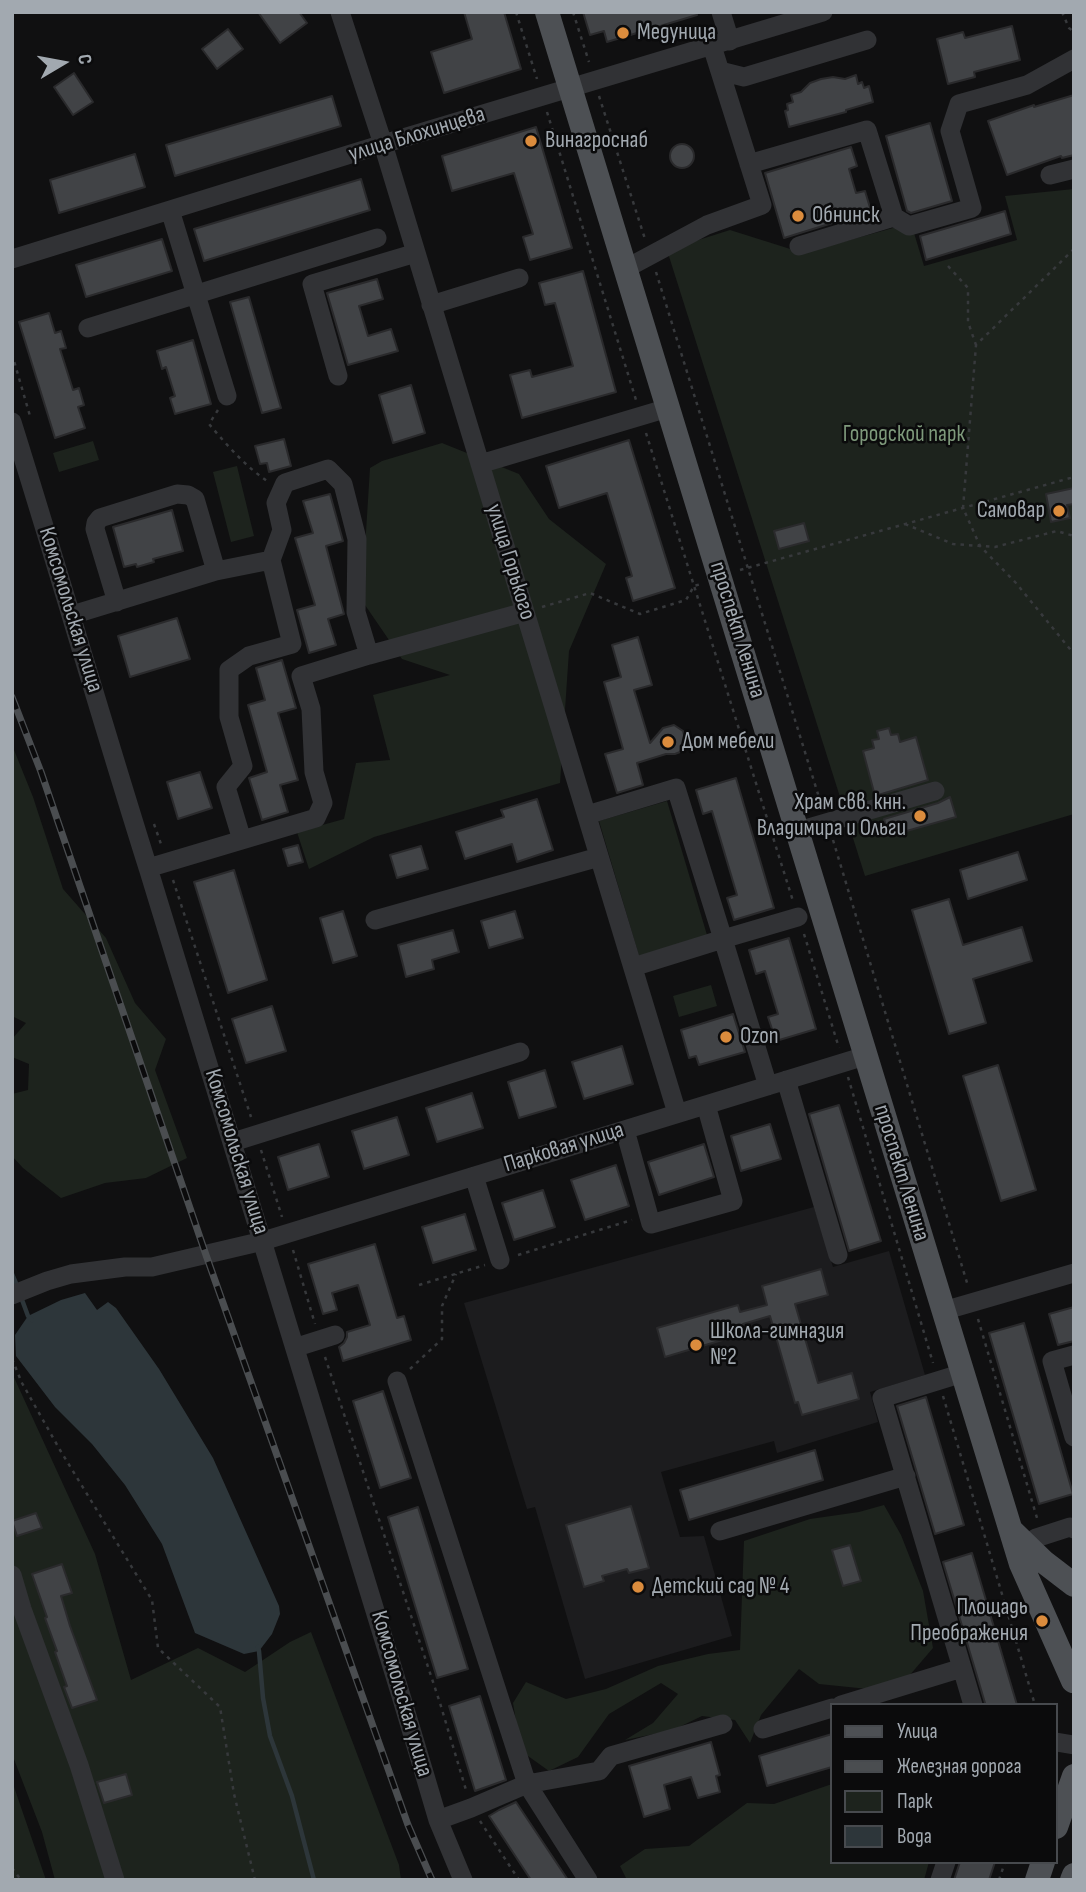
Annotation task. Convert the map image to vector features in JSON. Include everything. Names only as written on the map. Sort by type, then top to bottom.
[{"type":"main road","name":"проспект Ленина","points":[[547,12],[798,831],[854,1059],[943,1311],[1018,1537],[1021,1564],[1074,1682]]},
{"type":"main road","name":"проспект Ленина","points":[[1018,1537],[1052,1569],[1074,1585]]},
{"type":"main road","points":[[1074,1657],[1074,1682]]},
{"type":"main road","points":[[1058,1821],[1074,1776]]},
{"type":"street","name":"улица Горького","points":[[340,12],[383,144],[677,1113]]},
{"type":"street","points":[[625,269],[708,225],[762,205],[720,71],[721,12]]},
{"type":"street","name":"улица Блохинцева","points":[[12,259],[823,12]]},
{"type":"street","points":[[720,71],[744,77],[867,40]]},
{"type":"street","points":[[749,164],[867,130],[894,217],[909,226],[972,208],[950,131],[959,104],[1027,85],[1074,59]]},
{"type":"street","points":[[1050,175],[1074,169]]},
{"type":"street","points":[[170,210],[227,396]]},
{"type":"street","points":[[799,246],[894,217]]},
{"type":"street","points":[[88,328],[377,238]]},
{"type":"street","points":[[338,376],[312,284],[416,253]]},
{"type":"street","points":[[432,305],[519,278]]},
{"type":"street","points":[[480,464],[668,408]]},
{"type":"street","name":"Комсомольская улица","points":[[12,422],[297,1347],[438,1820],[463,1880]]},
{"type":"street","points":[[148,868],[316,818],[323,803],[314,772],[311,709],[271,560],[282,530],[276,502],[285,483],[328,470],[343,484],[357,538],[356,612],[369,655]]},
{"type":"street","points":[[117,602],[95,529],[100,518],[177,494],[188,495],[195,499],[216,571]]},
{"type":"street","points":[[72,615],[216,571],[271,560]]},
{"type":"street","points":[[301,676],[525,612]]},
{"type":"street","points":[[242,840],[226,787],[243,766],[229,717],[229,670],[249,656],[292,644]]},
{"type":"street","points":[[587,815],[676,788],[723,939],[838,1255]]},
{"type":"street","points":[[798,831],[934,791]]},
{"type":"street","points":[[375,920],[599,857]]},
{"type":"street","points":[[633,967],[799,917]]},
{"type":"street","points":[[233,1142],[520,1052]]},
{"type":"street","name":"Парковая улица","points":[[19,1292],[71,1274],[125,1267],[152,1267],[264,1241],[854,1059]]},
{"type":"street","points":[[625,1130],[651,1224],[733,1201],[706,1105]]},
{"type":"street","points":[[474,1176],[500,1260]]},
{"type":"street","points":[[943,1311],[1074,1273]]},
{"type":"street","points":[[297,1347],[335,1335]]},
{"type":"street","points":[[1074,1355],[1052,1361],[1074,1437]]},
{"type":"street","points":[[962,1373],[882,1398],[972,1703]]},
{"type":"street","points":[[397,1381],[527,1784],[588,1880]]},
{"type":"street","points":[[720,1531],[906,1476]]},
{"type":"street","points":[[1018,1537],[1036,1538],[1070,1527],[1074,1529]]},
{"type":"street","points":[[12,1575],[79,1765],[115,1880]]},
{"type":"street","points":[[848,1703],[962,1668]]},
{"type":"street","points":[[763,1729],[830,1708]]},
{"type":"street","points":[[438,1820],[527,1784],[598,1771],[611,1756],[723,1724]]},
{"type":"path","points":[[516,12],[799,917],[854,1059],[939,1381],[1034,1703]]},
{"type":"path","points":[[573,12],[827,822],[1037,1518],[1049,1517]]},
{"type":"path","points":[[1062,12],[1069,28],[1074,32]]},
{"type":"path","points":[[976,345],[1074,249]]},
{"type":"path","points":[[948,266],[968,288],[968,322],[976,345],[963,508],[980,546],[1016,583],[1074,653]]},
{"type":"path","points":[[227,396],[209,424],[260,476],[281,490]]},
{"type":"path","points":[[525,612],[590,593],[640,614],[686,600],[694,586],[748,567],[1074,477]]},
{"type":"path","points":[[903,523],[953,544],[995,547],[1057,531],[1074,536]]},
{"type":"path","points":[[419,1285],[632,1220]]},
{"type":"path","points":[[397,1381],[442,1339],[442,1306],[456,1274]]},
{"type":"path","points":[[12,1359],[22,1383],[54,1439],[152,1600],[158,1648],[220,1707],[234,1794],[255,1880]]},
{"type":"path","points":[[12,1868],[21,1880]]},
{"type":"shaded area","name":"Школа-гимназия №2","points":[[814,1207],[833,1267],[889,1251],[925,1375],[870,1392],[878,1422],[777,1453],[774,1441],[661,1472],[680,1537],[704,1536],[732,1636],[585,1679],[535,1507],[527,1509],[464,1303]]},
{"type":"green space","name":"Городской парк","points":[[1074,189],[1074,814],[865,876],[667,250],[730,230],[803,253],[911,223],[924,266],[1017,240],[1005,196]]},
{"type":"green space","points":[[93,441],[99,460],[59,472],[53,453]]},
{"type":"green space","points":[[442,443],[519,474],[549,519],[606,564],[569,651],[560,783],[374,837],[309,869],[297,832],[344,819],[356,763],[390,760],[373,695],[450,675],[402,659],[365,605],[370,468],[382,461]]},
{"type":"green space","points":[[237,466],[254,536],[231,542],[213,472]]},
{"type":"green space","points":[[12,745],[33,797],[63,889],[106,938],[135,1003],[166,1039],[155,1070],[187,1158],[146,1178],[105,1183],[61,1198],[12,1156],[12,1094],[28,1090],[29,1064],[12,1057],[12,1039],[26,1023],[12,1016]]},
{"type":"green space","points":[[667,801],[707,935],[639,956],[599,821]]},
{"type":"green space","points":[[711,985],[717,1006],[679,1017],[673,996]]},
{"type":"green space","points":[[12,1373],[95,1554],[131,1680],[198,1648],[245,1672],[290,1642],[311,1632],[399,1865],[401,1880],[55,1880],[42,1832],[12,1754]]},
{"type":"green space","points":[[884,1505],[901,1535],[923,1591],[933,1648],[909,1676],[868,1689],[819,1684],[799,1669],[761,1715],[750,1743],[735,1720],[702,1716],[673,1730],[625,1740],[653,1723],[678,1694],[661,1683],[609,1714],[578,1757],[549,1771],[521,1751],[513,1703],[526,1682],[566,1699],[606,1689],[658,1666],[708,1654],[740,1650],[744,1541],[810,1519],[859,1512]]},
{"type":"green space","points":[[12,1781],[46,1880],[12,1880]]},
{"type":"green space","points":[[830,1785],[830,1864],[928,1864],[924,1880],[627,1880],[620,1866],[645,1849],[689,1846],[747,1803],[774,1804]]},
{"type":"water","points":[[85,1293],[97,1310],[108,1302],[116,1308],[159,1369],[213,1458],[279,1606],[280,1614],[272,1634],[259,1651],[244,1654],[195,1633],[162,1544],[125,1485],[92,1444],[55,1407],[16,1356],[15,1335],[28,1316],[61,1300]]},
{"type":"building","points":[[258,12],[299,12],[307,23],[280,43]]},
{"type":"building","points":[[464,12],[504,12],[521,69],[444,93],[431,52],[472,39]]},
{"type":"building","points":[[583,12],[696,12],[697,15],[607,42],[604,31],[590,35]]},
{"type":"building","points":[[1012,26],[1020,60],[974,72],[975,77],[948,84],[937,39],[963,32],[965,38]]},
{"type":"building","points":[[228,29],[243,49],[217,69],[202,49]]},
{"type":"building","points":[[74,73],[93,102],[73,115],[54,87]]},
{"type":"building","points":[[856,75],[858,84],[862,82],[864,88],[869,86],[873,102],[789,127],[785,111],[788,110],[787,104],[793,102],[791,95],[821,79],[845,79]]},
{"type":"building","points":[[1074,95],[1074,155],[1061,156],[1007,175],[988,121]]},
{"type":"building","points":[[332,96],[341,126],[175,176],[166,145]]},
{"type":"building","points":[[930,123],[952,201],[911,213],[907,211],[886,136]]},
{"type":"building","points":[[536,127],[572,248],[530,260],[523,237],[533,234],[514,173],[452,191],[442,156]]},
{"type":"building","points":[[682,144],[691,147],[694,156],[691,165],[682,168],[673,165],[670,156],[673,147]]},
{"type":"building","points":[[851,147],[857,166],[849,169],[856,193],[865,191],[871,211],[784,238],[765,173]]},
{"type":"building","points":[[135,154],[145,187],[59,213],[50,180]]},
{"type":"building","points":[[361,179],[370,210],[204,261],[194,229]]},
{"type":"building","points":[[1005,211],[1011,234],[926,260],[920,236]]},
{"type":"building","points":[[162,239],[172,271],[86,297],[76,265]]},
{"type":"building","points":[[583,271],[616,392],[522,418],[510,375],[530,370],[532,377],[573,366],[555,303],[545,305],[539,283]]},
{"type":"building","points":[[377,279],[383,299],[359,306],[368,336],[391,329],[398,351],[348,365],[327,293]]},
{"type":"building","points":[[249,297],[281,408],[262,413],[230,302]]},
{"type":"building","points":[[49,313],[55,333],[61,331],[66,348],[60,349],[73,390],[79,388],[84,405],[78,407],[85,428],[55,438],[19,322]]},
{"type":"building","points":[[193,340],[211,404],[175,414],[170,398],[175,396],[166,367],[162,369],[157,351]]},
{"type":"building","points":[[411,385],[425,433],[393,443],[379,395]]},
{"type":"building","points":[[284,439],[291,466],[269,472],[267,463],[260,464],[255,446]]},
{"type":"building","points":[[629,440],[675,588],[633,601],[626,578],[632,576],[607,493],[559,508],[546,466]]},
{"type":"building","name":"Самовар","points":[[1074,488],[1074,504],[1067,505],[1070,518],[1051,522],[1046,494]]},
{"type":"building","points":[[330,494],[343,541],[326,546],[344,614],[328,619],[336,645],[309,653],[297,610],[315,605],[295,538],[313,533],[303,501]]},
{"type":"building","points":[[172,510],[183,551],[153,559],[154,562],[137,567],[136,564],[124,567],[113,527]]},
{"type":"building","points":[[804,523],[809,541],[779,549],[774,531]]},
{"type":"building","points":[[177,618],[190,659],[130,677],[118,636]]},
{"type":"building","points":[[638,637],[652,685],[634,690],[650,743],[663,728],[674,725],[683,731],[686,742],[680,752],[637,763],[643,785],[617,793],[605,754],[623,749],[604,682],[621,677],[612,645]]},
{"type":"building","points":[[282,660],[296,708],[278,713],[298,780],[280,785],[288,812],[262,820],[249,778],[267,772],[248,705],[265,700],[256,668]]},
{"type":"building","points":[[889,728],[891,735],[898,734],[900,742],[916,737],[928,780],[875,796],[863,751],[874,748],[872,740],[879,739],[877,731]]},
{"type":"building","points":[[200,772],[212,808],[178,819],[167,782]]},
{"type":"building","points":[[736,778],[774,908],[734,920],[727,898],[737,895],[712,811],[703,814],[696,790]]},
{"type":"building","name":"Храм свв. кнн. Владимира и Ольги","points":[[950,797],[956,817],[889,836],[884,819]]},
{"type":"building","points":[[537,799],[553,850],[517,862],[512,844],[465,859],[456,832],[504,817],[501,810]]},
{"type":"building","points":[[298,845],[303,862],[288,866],[283,849]]},
{"type":"building","points":[[421,846],[428,869],[397,878],[390,855]]},
{"type":"building","points":[[1018,852],[1027,880],[968,899],[960,870]]},
{"type":"building","points":[[234,870],[267,980],[228,993],[194,882]]},
{"type":"building","points":[[949,899],[963,945],[1022,927],[1032,961],[973,979],[986,1023],[949,1034],[912,910]]},
{"type":"building","points":[[343,911],[357,956],[333,963],[320,918]]},
{"type":"building","points":[[515,911],[523,938],[489,948],[481,921]]},
{"type":"building","points":[[453,930],[459,952],[432,960],[434,969],[406,977],[398,945]]},
{"type":"building","points":[[789,938],[816,1029],[776,1041],[768,1017],[778,1014],[765,971],[756,974],[749,950]]},
{"type":"building","points":[[272,1006],[286,1051],[246,1063],[232,1019]]},
{"type":"building","points":[[733,1014],[745,1052],[699,1065],[696,1056],[689,1058],[681,1030]]},
{"type":"building","points":[[622,1046],[633,1084],[584,1099],[572,1062]]},
{"type":"building","points":[[998,1065],[1036,1190],[1001,1201],[963,1076]]},
{"type":"building","points":[[545,1070],[556,1107],[519,1118],[508,1082]]},
{"type":"building","points":[[472,1093],[483,1128],[437,1142],[426,1108]]},
{"type":"building","points":[[839,1105],[881,1241],[849,1251],[809,1114]]},
{"type":"building","points":[[397,1117],[409,1155],[364,1169],[352,1131]]},
{"type":"building","points":[[770,1124],[781,1159],[741,1171],[731,1136]]},
{"type":"building","points":[[319,1144],[329,1177],[288,1190],[278,1157]]},
{"type":"building","points":[[704,1144],[714,1177],[659,1195],[648,1162]]},
{"type":"building","points":[[616,1165],[629,1206],[585,1220],[571,1180]]},
{"type":"building","points":[[543,1190],[555,1227],[514,1240],[502,1203]]},
{"type":"building","points":[[465,1214],[476,1250],[433,1263],[422,1227]]},
{"type":"building","points":[[375,1244],[397,1318],[404,1316],[411,1340],[343,1361],[339,1347],[344,1343],[347,1332],[370,1325],[358,1285],[332,1293],[337,1310],[323,1314],[308,1264]]},
{"type":"building","points":[[821,1269],[828,1295],[795,1304],[818,1383],[852,1373],[859,1399],[802,1415],[798,1402],[795,1403],[770,1316],[743,1324],[746,1333],[665,1357],[657,1328],[738,1305],[740,1312],[767,1305],[762,1286]]},
{"type":"building","points":[[1074,1307],[1074,1341],[1058,1345],[1049,1314]]},
{"type":"building","points":[[1024,1323],[1073,1494],[1039,1504],[989,1333]]},
{"type":"building","points":[[383,1391],[411,1478],[380,1488],[353,1401]]},
{"type":"building","points":[[926,1397],[964,1525],[935,1534],[897,1406]]},
{"type":"building","points":[[815,1450],[823,1480],[689,1520],[680,1490]]},
{"type":"building","points":[[631,1506],[649,1568],[629,1573],[627,1569],[602,1576],[604,1581],[584,1587],[566,1525]]},
{"type":"building","points":[[418,1507],[468,1669],[437,1678],[388,1517]]},
{"type":"building","points":[[36,1513],[42,1528],[17,1536],[12,1521]]},
{"type":"building","points":[[850,1545],[861,1581],[843,1586],[832,1550]]},
{"type":"building","points":[[972,1553],[1016,1703],[985,1703],[943,1562]]},
{"type":"building","points":[[62,1564],[72,1593],[61,1596],[97,1700],[72,1708],[32,1574]]},
{"type":"building","points":[[480,1696],[506,1780],[475,1791],[449,1706]]},
{"type":"building","points":[[830,1735],[830,1768],[767,1786],[759,1756]]},
{"type":"building","points":[[711,1742],[720,1775],[716,1776],[720,1792],[698,1798],[691,1777],[664,1785],[670,1809],[644,1817],[629,1766]]},
{"type":"building","points":[[126,1774],[132,1795],[104,1803],[97,1782]]},
{"type":"building","points":[[516,1802],[568,1880],[531,1880],[489,1816]]},
{"type":"building","points":[[959,1864],[994,1864],[989,1880],[954,1880]]},
{"type":"waterway","points":[[12,1274],[18,1288]]},
{"type":"waterway","points":[[21,1297],[32,1320]]},
{"type":"waterway","points":[[258,1647],[270,1736],[292,1796],[314,1880]]},
{"type":"railway","points":[[12,697],[41,772],[206,1255],[408,1825],[432,1880]]},
{"type":"place","name":"Медуница","points":[[623,33]]},
{"type":"place","name":"Винагроснаб","points":[[531,141]]},
{"type":"place","name":"Обнинск","points":[[798,216]]},
{"type":"place","name":"Самовар","points":[[1059,511]]},
{"type":"place","name":"Дом мебели","points":[[668,742]]},
{"type":"place","name":"Храм свв. кнн. Владимира и Ольги","points":[[920,816]]},
{"type":"place","name":"Ozon","points":[[726,1037]]},
{"type":"place","name":"Школа-гимназия №2","points":[[696,1345]]},
{"type":"place","name":"Детский сад № 4","points":[[638,1587]]},
{"type":"place","name":"Площадь Преображения","points":[[1042,1621]]}]
